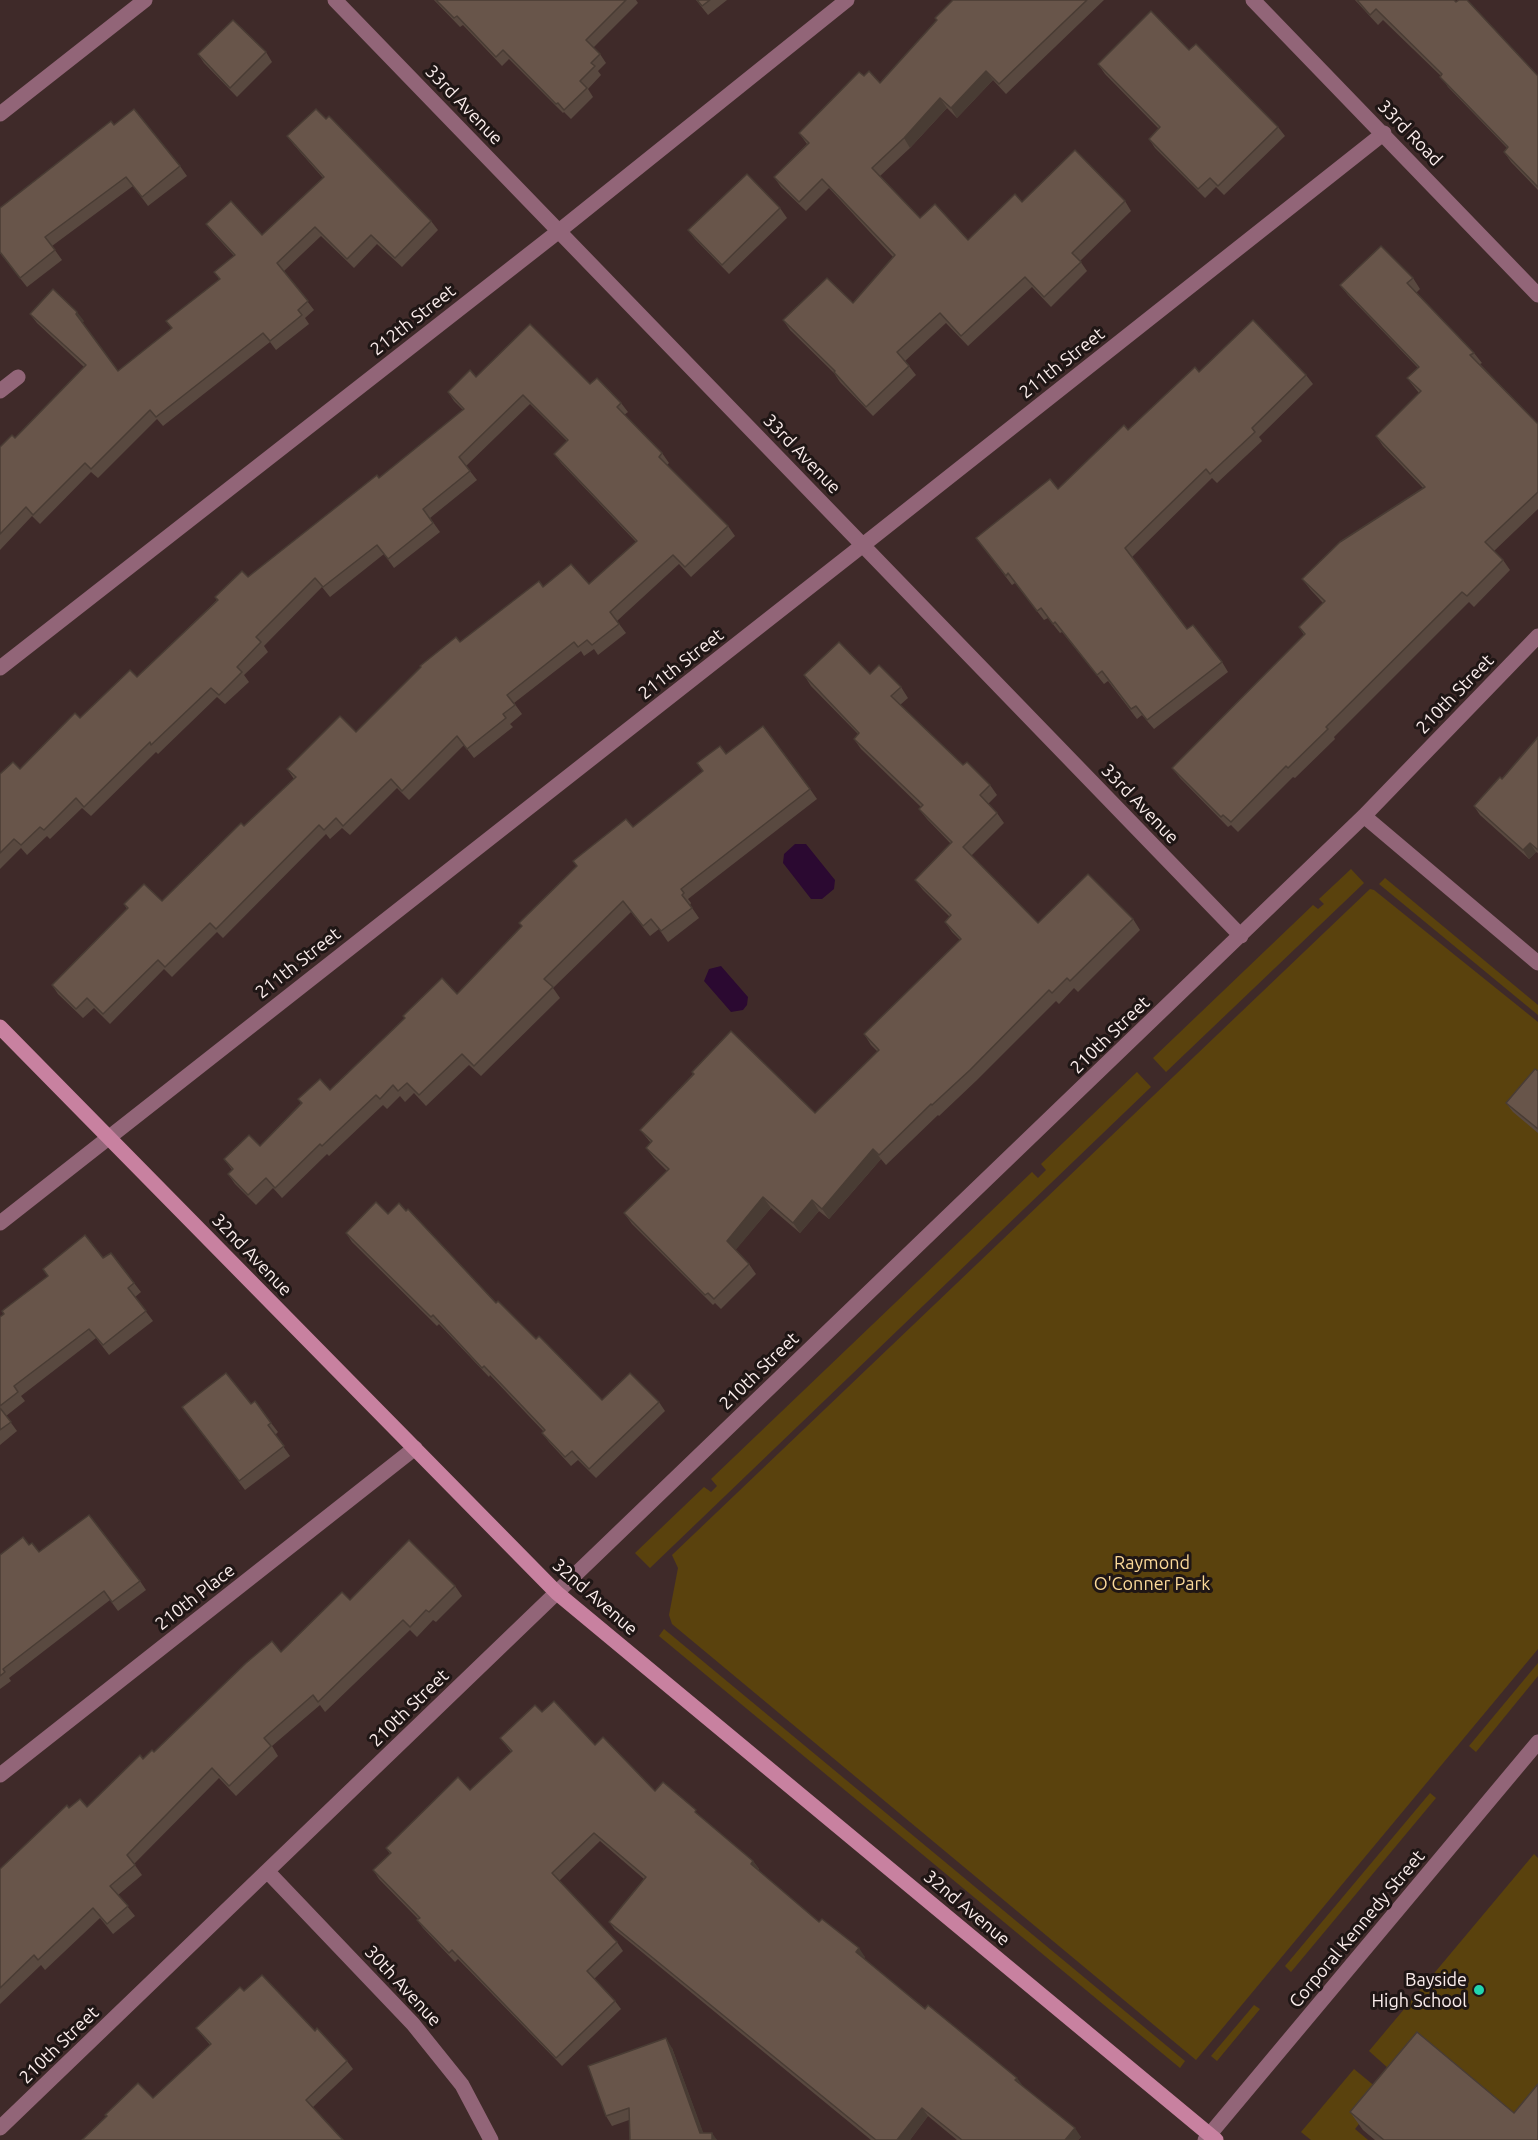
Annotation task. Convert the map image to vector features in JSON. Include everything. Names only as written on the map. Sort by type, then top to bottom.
[{"type":"street","points":[[0,114],[145,0]]},
{"type":"street","name":"33rd Avenue","points":[[335,0],[1241,936]]},
{"type":"street","name":"212th Street","points":[[0,668],[558,231],[847,0]]},
{"type":"street","name":"33rd Road","points":[[1253,0],[1538,295]]},
{"type":"street","name":"211th Street","points":[[0,1223],[1384,134]]},
{"type":"street","points":[[0,391],[18,377]]},
{"type":"street","name":"210th Street","points":[[0,2128],[1241,936],[1364,816],[1538,636]]},
{"type":"street","points":[[1364,816],[1538,963]]},
{"type":"street","name":"32nd Avenue","points":[[0,1027],[557,1593],[1210,2138]]},
{"type":"street","name":"210th Place","points":[[0,1775],[415,1448]]},
{"type":"street","name":"Corporal Kennedy Street","points":[[1210,2138],[1538,1742]]},
{"type":"street","name":"30th Avenue","points":[[268,1872],[414,2024],[462,2085],[491,2140]]},
{"type":"green space","points":[[1351,869],[1364,883],[1166,1072],[1153,1058],[1313,905],[1318,909],[1324,904],[1319,899]]},
{"type":"green space","points":[[1385,878],[1538,1005],[1538,1015],[1379,884]]},
{"type":"green space","name":"Raymond O'Conner Park","points":[[1370,889],[1538,1022],[1538,1649],[1196,2060],[672,1624],[669,1615],[678,1568],[672,1555]]},
{"type":"green space","points":[[1137,1072],[1151,1087],[650,1568],[635,1553],[704,1487],[711,1492],[717,1486],[711,1479],[1032,1172],[1038,1178],[1046,1170],[1041,1164]]},
{"type":"green space","points":[[664,1629],[1185,2061],[1180,2068],[659,1636]]},
{"type":"green space","points":[[1538,1663],[1538,1676],[1476,1752],[1469,1746]]},
{"type":"green space","points":[[1430,1793],[1436,1798],[1291,1972],[1285,1966]]},
{"type":"green space","name":"Bayside High School","points":[[1534,1854],[1538,1858],[1538,2105],[1524,2121],[1429,2044],[1398,2077],[1369,2051]]},
{"type":"green space","points":[[1254,2005],[1260,2009],[1217,2061],[1211,2056]]},
{"type":"green space","points":[[1354,2069],[1383,2093],[1355,2129],[1368,2140],[1311,2140],[1301,2132]]},
{"type":"shaded area","points":[[795,844],[806,844],[835,880],[834,889],[822,899],[811,899],[783,863],[784,854]]},
{"type":"shaded area","points":[[721,966],[748,997],[747,1005],[743,1010],[731,1012],[704,981],[709,969]]},
{"type":"building","points":[[436,0],[626,0],[586,40],[600,54],[591,63],[595,66],[580,81],[587,88],[564,110],[503,50],[496,57],[457,16],[454,18]]},
{"type":"building","points":[[697,0],[710,0],[702,6]]},
{"type":"building","points":[[953,0],[1087,0],[999,84],[986,71],[951,108],[940,98],[904,138],[872,168],[920,218],[935,204],[968,240],[1015,194],[1022,202],[1075,150],[1125,201],[1072,253],[1081,262],[1044,297],[1025,277],[961,336],[940,313],[897,352],[909,366],[866,407],[835,371],[783,320],[827,278],[853,303],[895,255],[822,179],[799,202],[774,177],[809,143],[799,133],[859,72],[864,76],[869,71],[880,83]]},
{"type":"building","points":[[1357,0],[1454,0],[1456,2],[1467,0],[1538,76],[1538,187],[1504,152],[1508,147],[1440,77],[1442,74],[1376,9],[1370,15]]},
{"type":"building","points":[[1151,11],[1189,50],[1196,44],[1278,127],[1218,186],[1210,178],[1198,189],[1149,139],[1160,127],[1098,64]]},
{"type":"building","points":[[233,20],[266,52],[230,88],[198,54]]},
{"type":"building","points":[[134,109],[180,166],[142,197],[126,177],[45,237],[55,250],[20,278],[0,252],[0,208],[111,121],[114,125]]},
{"type":"building","points":[[316,109],[326,119],[329,116],[431,221],[395,258],[371,235],[347,259],[315,227],[277,263],[308,301],[298,310],[302,315],[270,341],[263,333],[156,417],[150,410],[91,469],[85,463],[33,515],[26,507],[0,534],[0,447],[12,435],[15,438],[86,365],[30,314],[53,289],[77,312],[76,314],[118,371],[172,328],[166,321],[220,279],[214,272],[235,255],[206,224],[231,201],[262,235],[324,177],[287,136]]},
{"type":"building","points":[[747,174],[780,208],[722,265],[688,230]]},
{"type":"building","points":[[1381,246],[1413,278],[1407,283],[1474,353],[1470,355],[1538,424],[1538,492],[1485,542],[1503,560],[1467,596],[1462,592],[1326,727],[1328,729],[1288,768],[1286,766],[1231,822],[1223,815],[1221,817],[1172,768],[1305,634],[1299,627],[1325,601],[1302,579],[1340,542],[1425,487],[1376,436],[1421,391],[1407,378],[1419,367],[1340,285]]},
{"type":"building","points":[[1253,320],[1306,375],[1252,428],[1255,432],[1210,474],[1206,469],[1125,548],[1187,629],[1193,625],[1222,662],[1147,720],[1136,706],[1131,709],[1102,671],[1097,675],[1055,622],[1053,624],[1041,608],[1037,611],[1008,573],[1006,576],[976,538],[1050,479],[1058,489],[1124,425],[1128,430],[1195,367],[1199,372]]},
{"type":"building","points":[[530,324],[590,384],[597,378],[621,403],[617,407],[662,453],[659,457],[728,526],[685,567],[673,555],[610,612],[619,624],[592,645],[587,640],[578,647],[574,642],[507,695],[515,705],[503,714],[506,718],[467,749],[457,736],[402,791],[391,779],[343,826],[336,818],[324,830],[319,825],[216,929],[210,923],[165,967],[158,960],[103,1014],[87,998],[76,1009],[52,985],[128,908],[124,904],[144,884],[162,901],[241,823],[244,826],[296,777],[287,769],[340,716],[356,732],[420,666],[456,637],[460,642],[539,581],[543,587],[571,564],[589,584],[637,541],[554,454],[568,440],[523,395],[459,457],[470,471],[423,509],[433,523],[388,559],[377,545],[323,587],[315,578],[256,637],[261,642],[237,667],[242,672],[219,695],[211,688],[151,745],[150,742],[84,807],[76,798],[44,830],[40,827],[21,845],[14,839],[0,853],[0,774],[13,762],[20,769],[75,713],[80,718],[130,670],[137,677],[218,600],[215,597],[242,571],[248,577],[377,475],[379,478],[464,409],[448,392],[470,370],[476,377]]},
{"type":"building","points":[[839,642],[870,674],[879,665],[901,687],[891,696],[963,765],[967,762],[990,785],[980,795],[997,813],[963,847],[1038,923],[1088,874],[1133,919],[1070,981],[1067,978],[1052,993],[1049,990],[970,1070],[879,1155],[873,1149],[822,1209],[812,1200],[793,1223],[763,1197],[727,1241],[749,1264],[714,1299],[708,1293],[705,1295],[624,1213],[669,1169],[646,1148],[652,1141],[640,1130],[694,1074],[692,1072],[731,1031],[815,1113],[879,1050],[864,1034],[961,939],[945,922],[951,915],[915,880],[952,842],[919,809],[923,805],[854,739],[859,733],[804,675]]},
{"type":"building","points":[[763,726],[810,789],[681,889],[684,893],[682,895],[692,908],[661,931],[651,919],[643,926],[623,901],[544,979],[553,987],[474,1066],[462,1054],[419,1095],[407,1083],[398,1091],[393,1085],[380,1099],[376,1095],[322,1146],[320,1144],[275,1188],[266,1178],[248,1195],[228,1174],[233,1169],[224,1159],[249,1135],[260,1146],[302,1103],[298,1099],[320,1079],[330,1090],[405,1018],[403,1016],[442,978],[457,994],[522,926],[519,923],[577,866],[573,861],[626,819],[633,827],[703,771],[697,763],[720,746],[726,754]]},
{"type":"building","points":[[1538,737],[1538,850],[1530,843],[1523,850],[1474,806],[1500,777],[1502,779]]},
{"type":"building","points":[[1535,1069],[1538,1071],[1538,1129],[1506,1103]]},
{"type":"building","points":[[376,1202],[388,1214],[399,1203],[406,1211],[408,1209],[496,1303],[498,1301],[536,1339],[539,1336],[602,1400],[630,1373],[659,1402],[589,1469],[572,1451],[565,1457],[542,1433],[545,1430],[484,1366],[482,1368],[433,1315],[431,1317],[346,1233]]},
{"type":"building","points":[[85,1235],[103,1258],[111,1253],[134,1283],[128,1288],[146,1311],[103,1345],[89,1329],[14,1386],[18,1392],[0,1406],[0,1317],[4,1314],[2,1311],[48,1276],[43,1269]]},
{"type":"building","points":[[226,1373],[251,1404],[255,1401],[271,1423],[268,1425],[284,1446],[239,1481],[182,1407]]},
{"type":"building","points":[[0,1408],[11,1422],[0,1430]]},
{"type":"building","points":[[89,1515],[140,1581],[112,1602],[104,1591],[3,1669],[5,1672],[0,1676],[0,1555],[23,1537],[39,1552]]},
{"type":"building","points":[[409,1540],[455,1586],[410,1627],[403,1620],[318,1702],[313,1695],[264,1738],[271,1746],[229,1786],[212,1768],[127,1855],[135,1865],[110,1886],[128,1906],[107,1924],[93,1908],[38,1960],[34,1955],[0,1988],[0,1869],[67,1805],[69,1808],[80,1799],[87,1807],[140,1755],[143,1759],[152,1750],[154,1752],[272,1641],[281,1652],[342,1592],[350,1600]]},
{"type":"building","points":[[554,1701],[595,1745],[603,1737],[655,1791],[663,1782],[753,1861],[751,1864],[819,1922],[822,1919],[859,1948],[856,1952],[925,2009],[928,2005],[1017,2078],[1015,2080],[1075,2128],[1065,2140],[962,2140],[922,2108],[897,2140],[876,2140],[609,1922],[646,1877],[594,1833],[552,1873],[617,1942],[587,1971],[615,2001],[556,2058],[452,1950],[449,1953],[417,1920],[420,1918],[373,1870],[391,1853],[386,1848],[458,1777],[470,1790],[512,1751],[500,1738],[535,1705],[542,1712]]},
{"type":"building","points":[[262,1975],[315,2031],[317,2028],[347,2061],[306,2100],[343,2140],[82,2140],[138,2083],[153,2098],[211,2044],[196,2028],[240,1987],[244,1991]]},
{"type":"building","points":[[1417,2032],[1514,2113],[1538,2084],[1538,2140],[1384,2140],[1350,2112]]},
{"type":"building","points":[[666,2038],[700,2133],[712,2133],[712,2140],[630,2140],[629,2108],[606,2116],[588,2066]]},
{"type":"place","name":"Bayside High School","points":[[1479,1990]]}]
